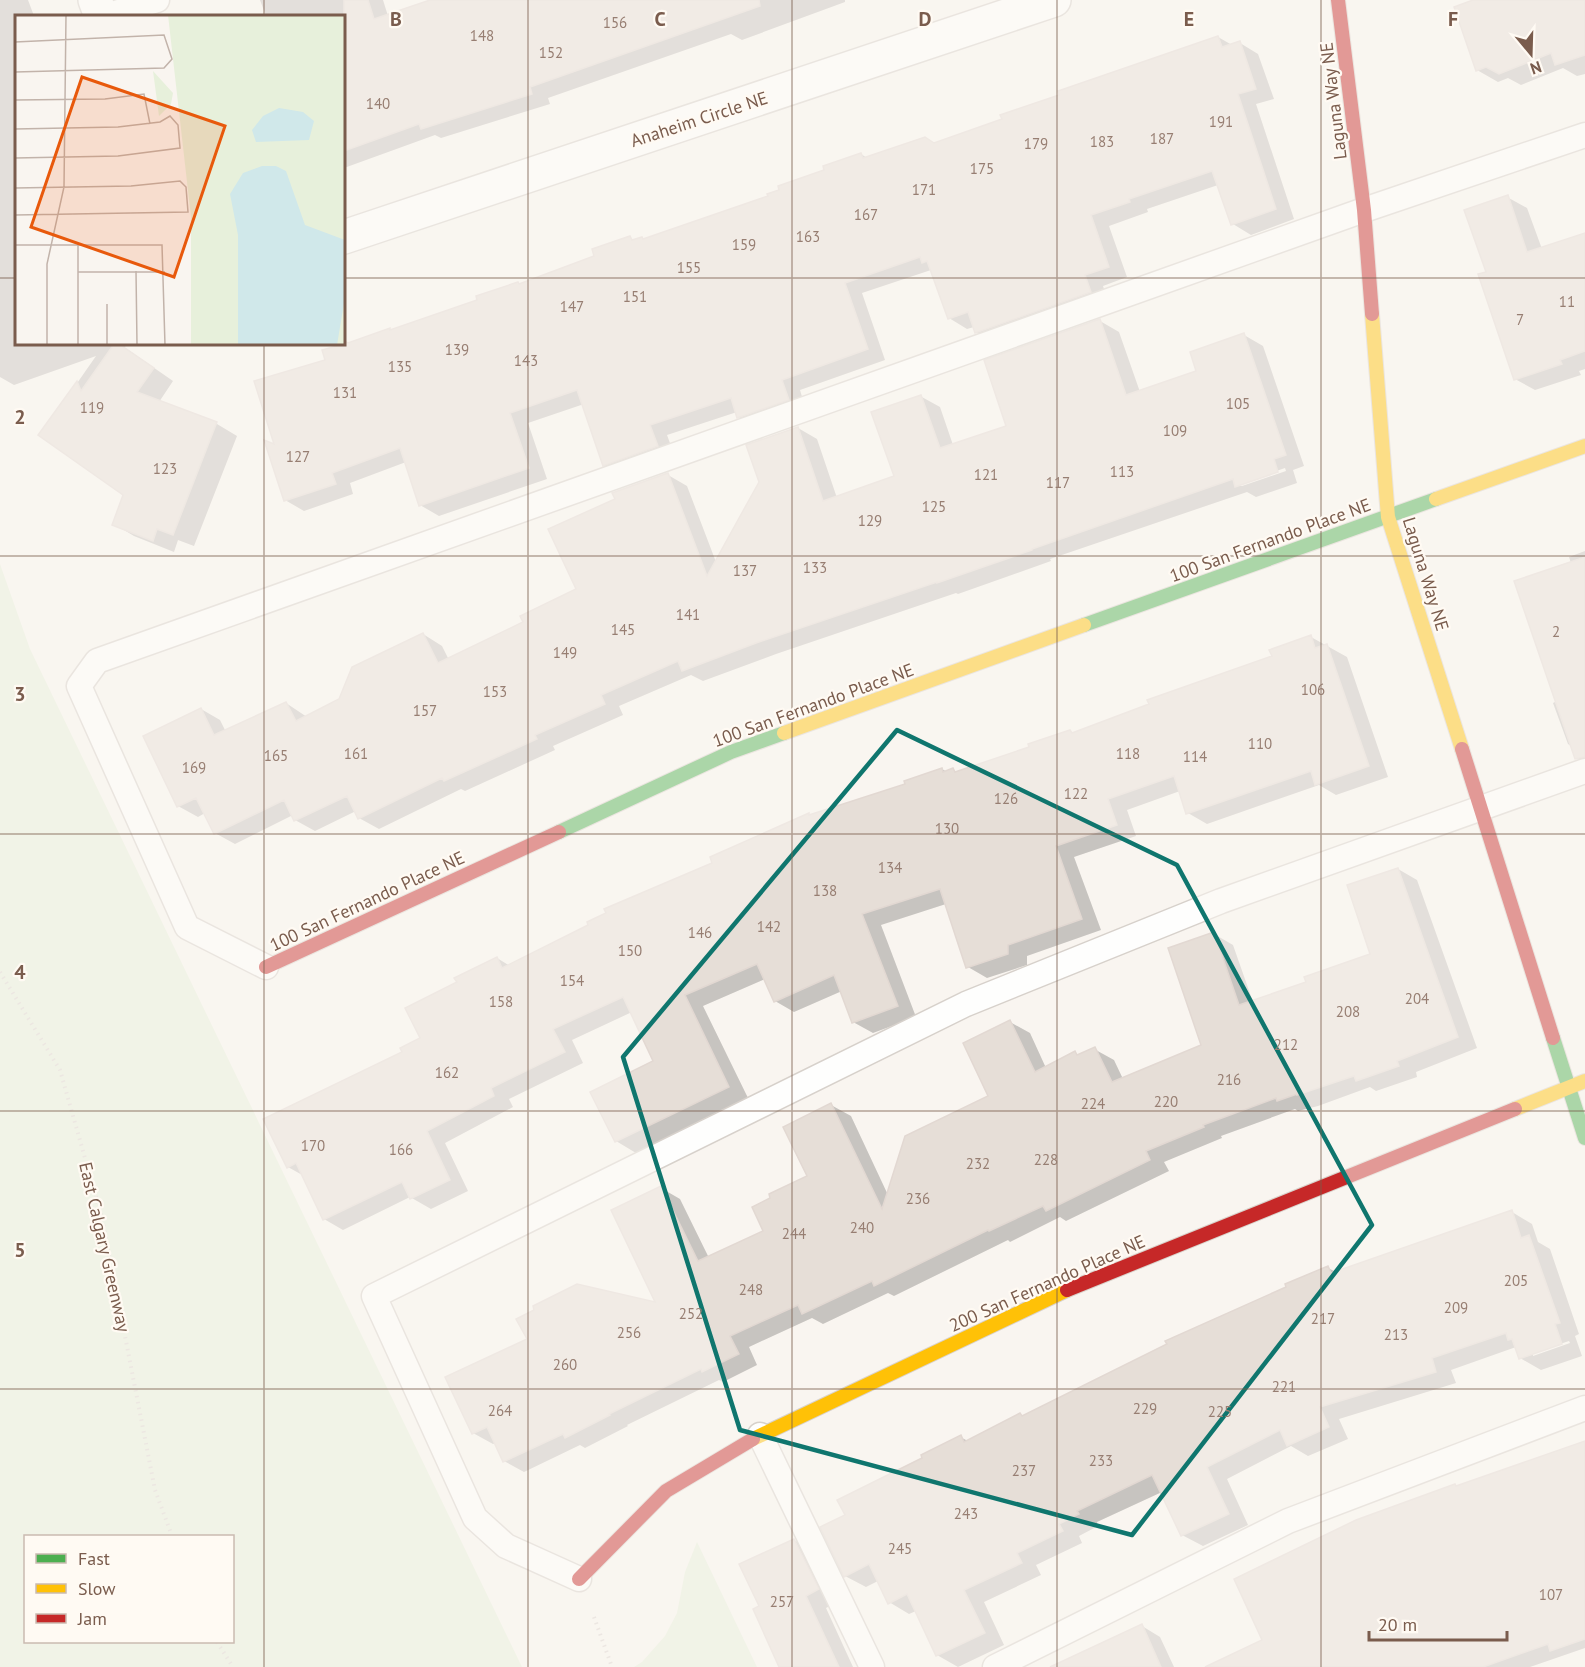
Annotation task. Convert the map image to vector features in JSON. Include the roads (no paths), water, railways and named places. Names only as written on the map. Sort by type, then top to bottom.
[{"type":"street","points":[[95,0],[101,15]]},
{"type":"street","name":"Anaheim Circle NE","points":[[345,237],[1054,0]]},
{"type":"street","name":"Laguna Way NE","points":[[1338,0],[1364,210],[1388,517],[1585,1138]]},
{"type":"street","name":"100 San Fernando Place NE","points":[[266,967],[731,752],[1585,446]]},
{"type":"street","name":"200 San Fernando Place NE","points":[[579,1579],[666,1491],[760,1435],[1059,1293],[1585,1081]]},
{"type":"lane","points":[[109,15],[157,0]]},
{"type":"lane","points":[[266,967],[187,927],[79,686],[97,661],[1364,210],[1585,135]]},
{"type":"lane","points":[[579,1579],[506,1546],[475,1518],[374,1296],[966,1004],[1221,901],[1585,771]]},
{"type":"lane","points":[[995,1667],[1288,1521],[1585,1408]]},
{"type":"lane","points":[[760,1435],[872,1667]]}]
